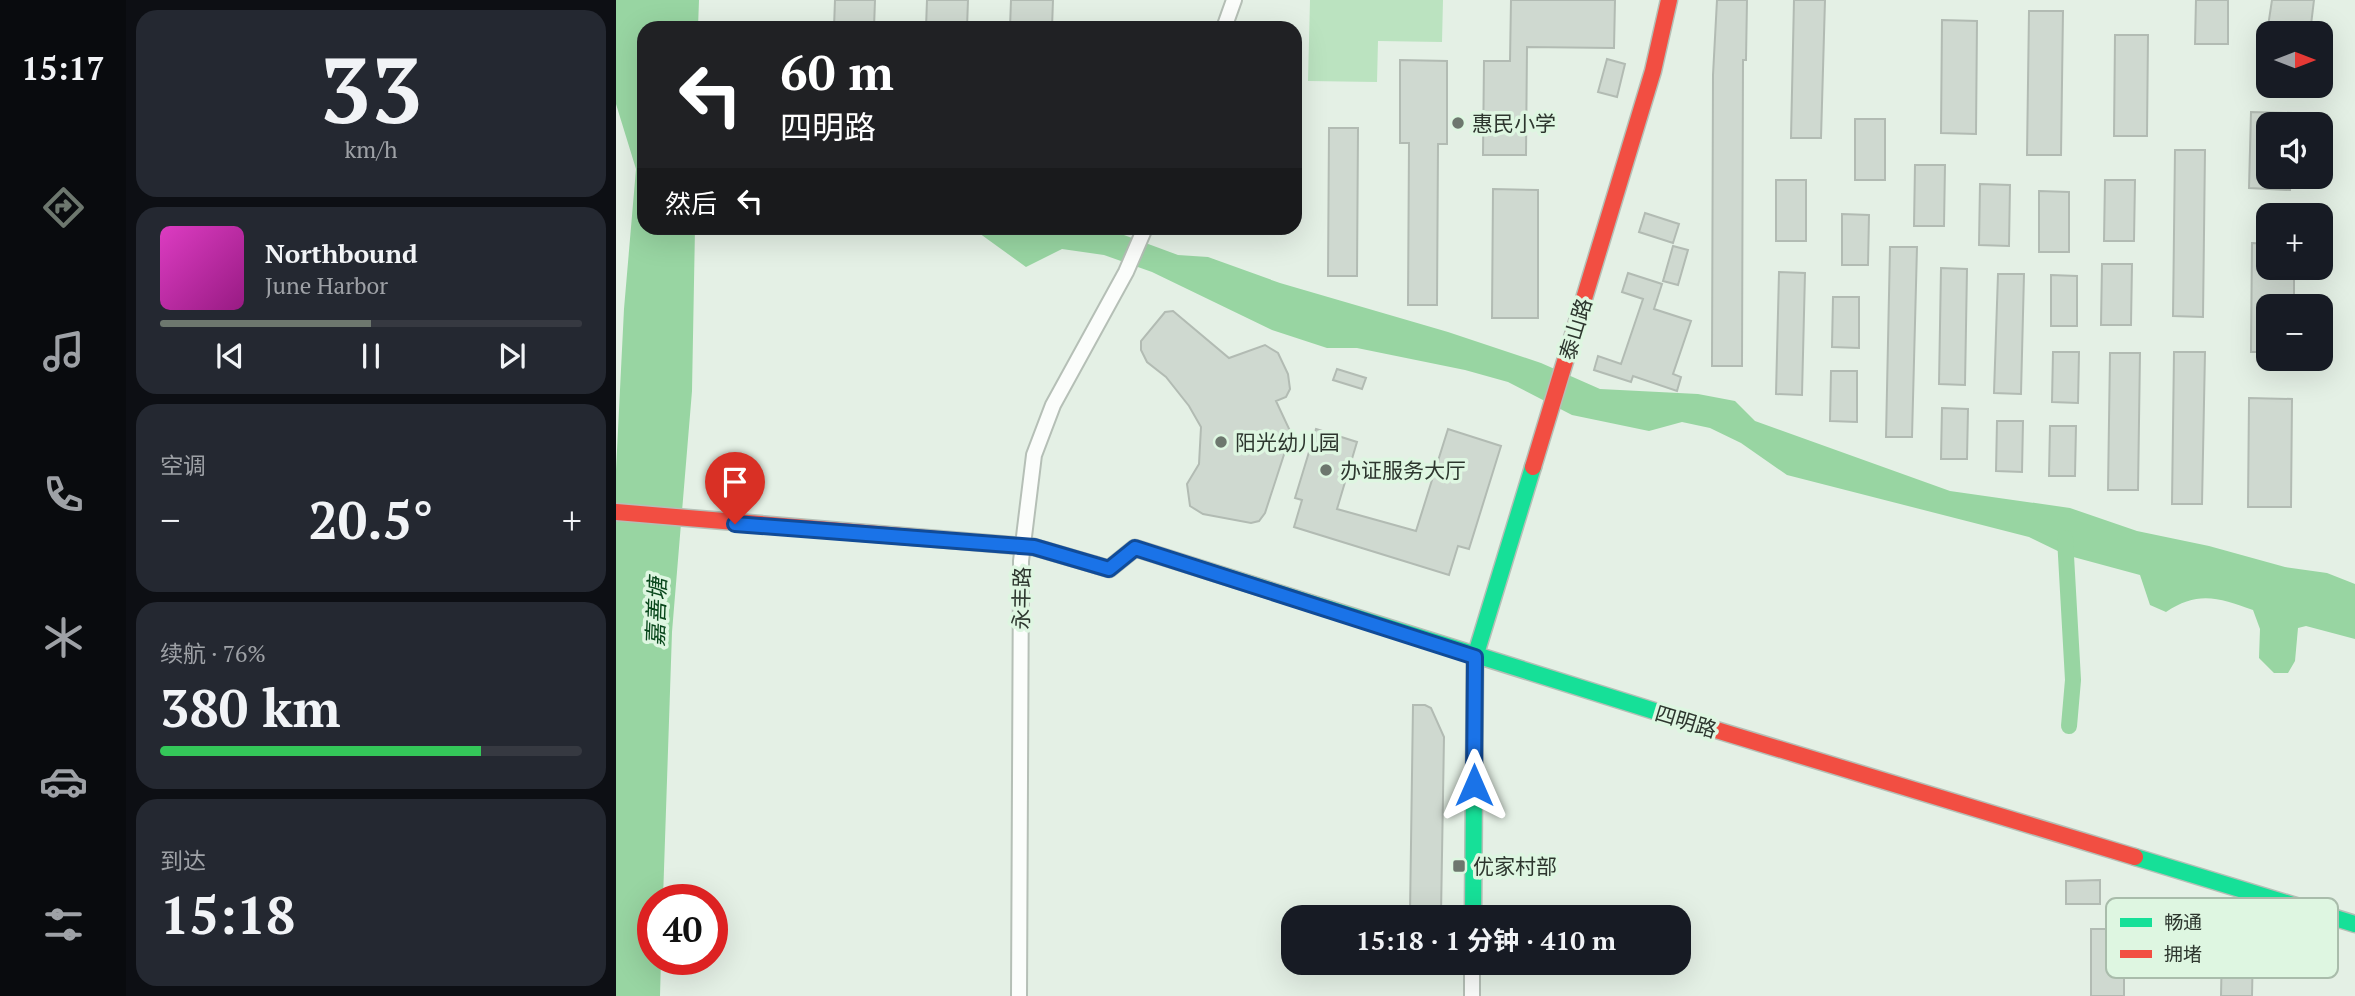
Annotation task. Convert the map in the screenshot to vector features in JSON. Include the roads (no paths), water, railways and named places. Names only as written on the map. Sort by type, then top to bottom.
[{"type":"street","points":[[1226,21],[1234,0]]},
{"type":"street","name":"泰山路","points":[[1473,905],[1475,657],[1653,71],[1669,0]]},
{"type":"street","name":"永丰路","points":[[1019,996],[1023,546],[1034,455],[1053,405],[1126,272],[1142,235]]},
{"type":"street","points":[[616,512],[709,522],[1023,546]]},
{"type":"street","name":"四明路","points":[[1023,546],[1109,569],[1135,548],[1475,657],[2269,898]]},
{"type":"street","name":"四明路","points":[[2338,919],[2355,924]]},
{"type":"street","points":[[1472,975],[1472,996]]},
{"type":"water","name":"嘉善塘","points":[[616,0],[699,0],[698,21],[637,21],[637,235],[695,235],[692,391],[672,632],[664,884],[637,884],[637,975],[661,975],[660,996],[616,996],[616,470],[624,309],[636,169],[616,104]]},
{"type":"water","points":[[982,235],[1124,235],[1178,255],[1208,257],[1280,283],[1448,332],[1541,363],[1600,389],[1698,394],[1735,401],[1755,421],[1950,491],[2070,508],[2137,531],[2209,546],[2285,567],[2327,573],[2355,584],[2355,639],[2306,626],[2298,628],[2295,661],[2288,673],[2274,673],[2259,658],[2260,629],[2253,610],[2209,598],[2188,601],[2166,612],[2150,605],[2140,575],[2066,555],[2029,537],[1787,475],[1741,443],[1710,428],[1682,422],[1649,431],[1572,415],[1508,382],[1465,370],[1357,348],[1327,348],[1272,330],[1152,272],[1104,255],[1062,249],[1026,267]]},
{"type":"waterway","points":[[2065,538],[2073,680],[2069,726]]},
{"type":"place","name":"惠民小学","points":[[1458,123]]},
{"type":"place","name":"阳光幼儿园","points":[[1221,442]]},
{"type":"place","name":"办证服务大厅","points":[[1326,470]]},
{"type":"place","name":"优家村部","points":[[1459,866]]}]
